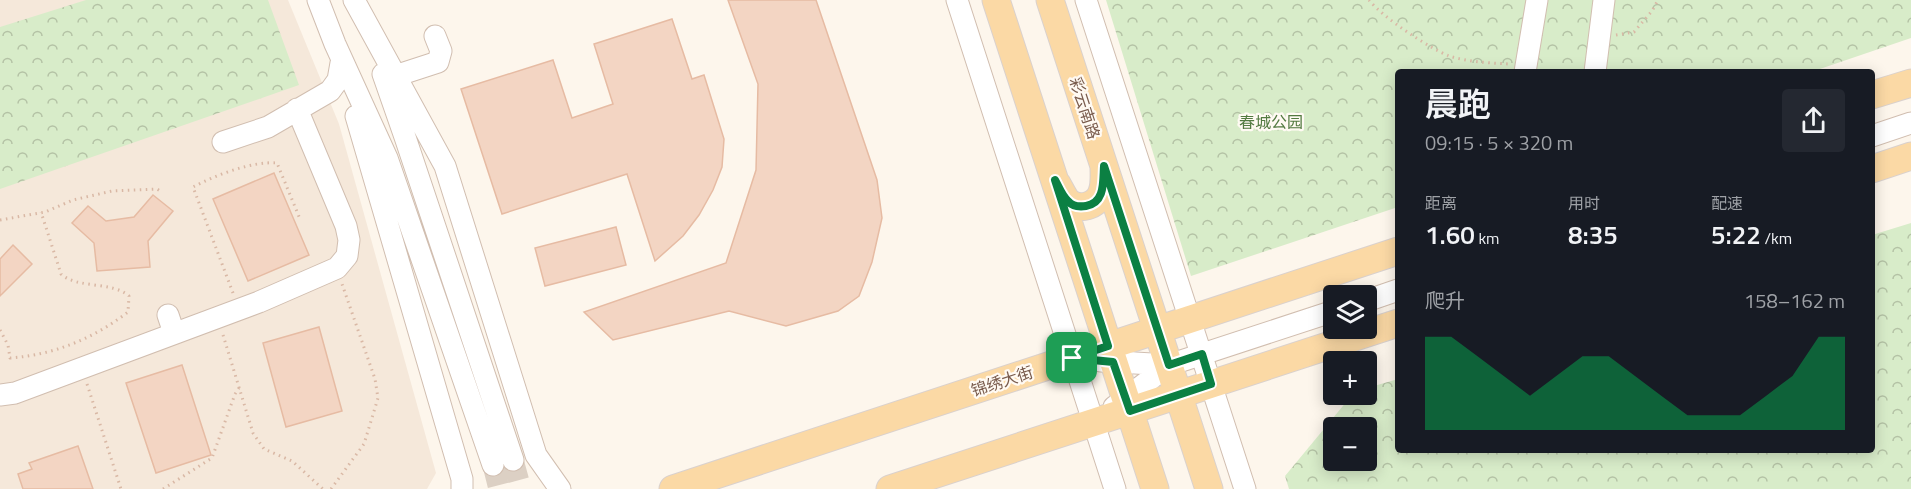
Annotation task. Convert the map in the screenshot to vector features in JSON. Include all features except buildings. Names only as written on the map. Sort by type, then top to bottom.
[{"type":"main road","points":[[996,0],[1155,489]]},
{"type":"main road","name":"彩云南路","points":[[1050,0],[1209,489]]},
{"type":"main road","points":[[1058,0],[1062,35]]},
{"type":"main road","points":[[1875,94],[1911,83]]},
{"type":"main road","points":[[1875,168],[1911,156]]},
{"type":"main road","points":[[1055,180],[1072,204],[1090,205],[1095,203],[1102,194],[1104,166]]},
{"type":"main road","name":"锦绣大街","points":[[674,489],[1072,358],[1111,354],[1158,330],[1395,252]]},
{"type":"main road","points":[[890,489],[1094,423],[1127,405],[1179,395],[1395,324]]},
{"type":"street","points":[[318,0],[338,53],[387,158],[503,463],[405,137],[357,7]]},
{"type":"street","points":[[957,0],[1115,489]]},
{"type":"street","points":[[1086,0],[1245,489]]},
{"type":"street","points":[[1526,69],[1537,0]]},
{"type":"street","points":[[1596,69],[1604,0]]},
{"type":"street","points":[[357,7],[445,166],[536,455],[560,489]]},
{"type":"street","points":[[395,76],[438,62],[441,51],[435,36]]},
{"type":"street","points":[[224,142],[268,127],[330,92],[338,80],[338,53]]},
{"type":"street","points":[[338,53],[462,479],[462,489]]},
{"type":"street","points":[[0,395],[15,393],[82,368],[171,324],[218,317],[337,268],[346,256],[349,240],[346,226],[297,109]]},
{"type":"street","points":[[1875,135],[1911,123]]},
{"type":"street","points":[[1377,297],[1395,291]]},
{"type":"street","points":[[1127,405],[1169,365],[1323,315]]},
{"type":"street","points":[[1111,354],[1169,365]]},
{"type":"path","points":[[1368,0],[1405,30],[1449,56],[1526,69]]},
{"type":"path","points":[[1599,38],[1634,32],[1658,0]]},
{"type":"path","points":[[239,309],[193,188],[215,176],[263,162],[277,163],[300,219]]},
{"type":"path","points":[[0,220],[41,212],[73,200],[111,191],[157,189],[162,192]]},
{"type":"path","points":[[0,330],[8,345],[10,358],[35,356],[57,350],[98,332],[128,312],[129,296],[124,292],[67,279],[61,274],[41,212]]},
{"type":"path","points":[[331,489],[364,444],[378,398],[375,379],[337,268]]},
{"type":"path","points":[[218,317],[254,433],[264,449],[292,461],[323,489]]},
{"type":"path","points":[[82,368],[121,489]]},
{"type":"path","points":[[163,489],[212,458],[239,387]]},
{"type":"shaded area","points":[[0,0],[288,0],[339,124],[436,473],[427,489],[0,489]]},
{"type":"green space","points":[[86,0],[268,0],[299,85],[0,189],[0,27]]},
{"type":"green space","name":"春城公园","points":[[1106,0],[1911,0],[1911,38],[1820,69],[1395,69],[1395,208],[1191,276]]},
{"type":"green space","points":[[1911,223],[1911,489],[1289,489],[1285,476],[1323,430],[1323,471],[1377,471],[1377,417],[1334,417],[1344,405],[1377,405],[1377,385],[1395,380],[1395,453],[1875,453],[1875,234]]},
{"type":"tunnel","points":[[513,460],[521,489]]},
{"type":"tunnel","points":[[493,465],[499,489]]},
{"type":"route","points":[[1104,166],[1169,365],[1202,354],[1211,384],[1130,411],[1113,362],[1072,358],[1108,346],[1055,180],[1067,200],[1084,207],[1095,203],[1102,194],[1104,166]]}]
